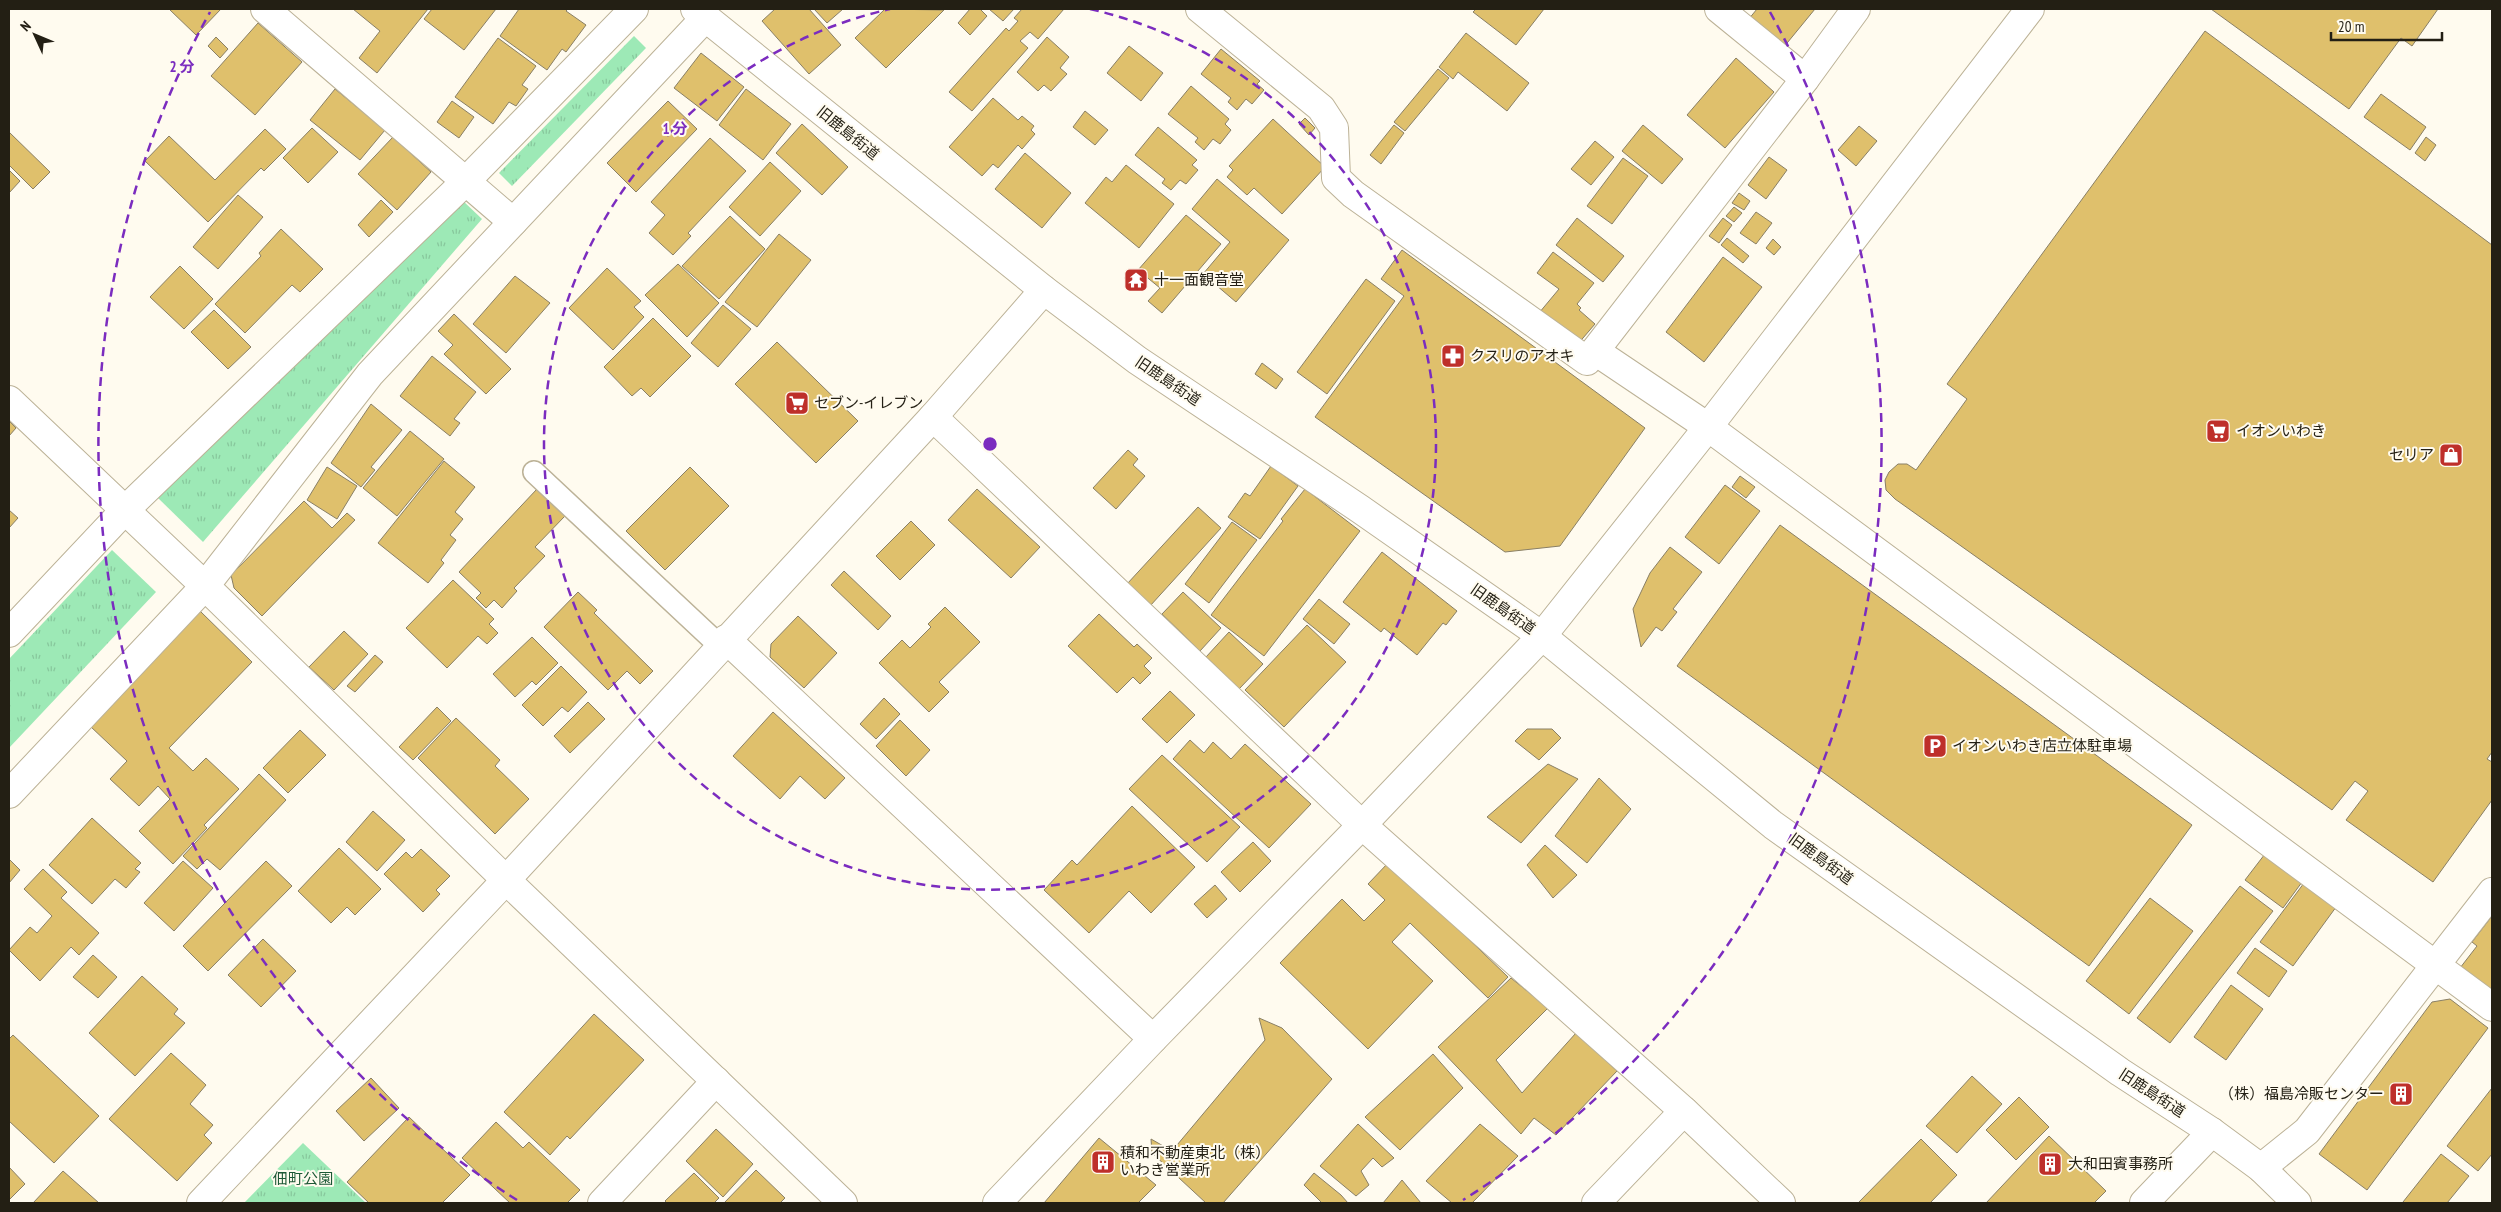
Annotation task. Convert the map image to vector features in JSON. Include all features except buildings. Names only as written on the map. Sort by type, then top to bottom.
[{"type":"street","points":[[265,9],[514,222]]},
{"type":"street","points":[[9,632],[124,511],[466,181],[634,9]]},
{"type":"street","points":[[1200,9],[1321,108],[1334,128],[1336,178],[1353,194],[1587,361],[1805,79],[1856,9]]},
{"type":"street","points":[[1719,9],[1805,79]]},
{"type":"street","points":[[997,1203],[1542,636],[1708,427],[2030,9]]},
{"type":"street","points":[[9,794],[205,586],[370,374],[514,222],[705,12]]},
{"type":"street","name":"旧鹿島街道","points":[[705,12],[1044,290],[1137,360],[1344,498],[1542,636],[1773,825],[2112,1066],[2212,1132],[2261,1168],[2297,1203]]},
{"type":"street","points":[[201,1203],[506,880],[933,417],[1044,290]]},
{"type":"street","points":[[1595,351],[1708,427],[2492,1007]]},
{"type":"street","points":[[9,400],[205,586],[506,880],[843,1203]]},
{"type":"street","points":[[933,417],[1362,825],[1684,1111],[1781,1203]]},
{"type":"street","points":[[723,643],[1153,1039]]},
{"type":"street","points":[[2261,1168],[2307,1131],[2492,892]]},
{"type":"street","points":[[602,1203],[716,1081]]},
{"type":"street","points":[[1596,1203],[1684,1111]]},
{"type":"street","points":[[2144,1203],[2212,1132]]},
{"type":"lane","points":[[534,472],[723,643]]},
{"type":"green space","points":[[634,36],[646,48],[512,186],[499,173]]},
{"type":"green space","points":[[461,199],[482,219],[203,542],[157,497]]},
{"type":"green space","points":[[112,550],[156,592],[9,748],[9,659]]},
{"type":"green space","name":"佃町公園","points":[[303,1143],[366,1203],[244,1203]]},
{"type":"place","name":"十一面観音堂","points":[[1136,280]]},
{"type":"place","name":"クスリのアオキ","points":[[1453,356]]},
{"type":"place","name":"セブン-イレブン","points":[[797,403]]},
{"type":"place","name":"イオンいわき","points":[[2218,431]]},
{"type":"place","name":"セリア","points":[[2451,455]]},
{"type":"place","name":"イオンいわき店立体駐車場","points":[[1935,746]]},
{"type":"place","name":"（株）福島冷販センター","points":[[2401,1094]]},
{"type":"place","name":"積和不動産東北（株） いわき営業所","points":[[1103,1162]]},
{"type":"place","name":"大和田賓事務所","points":[[2050,1164]]}]
